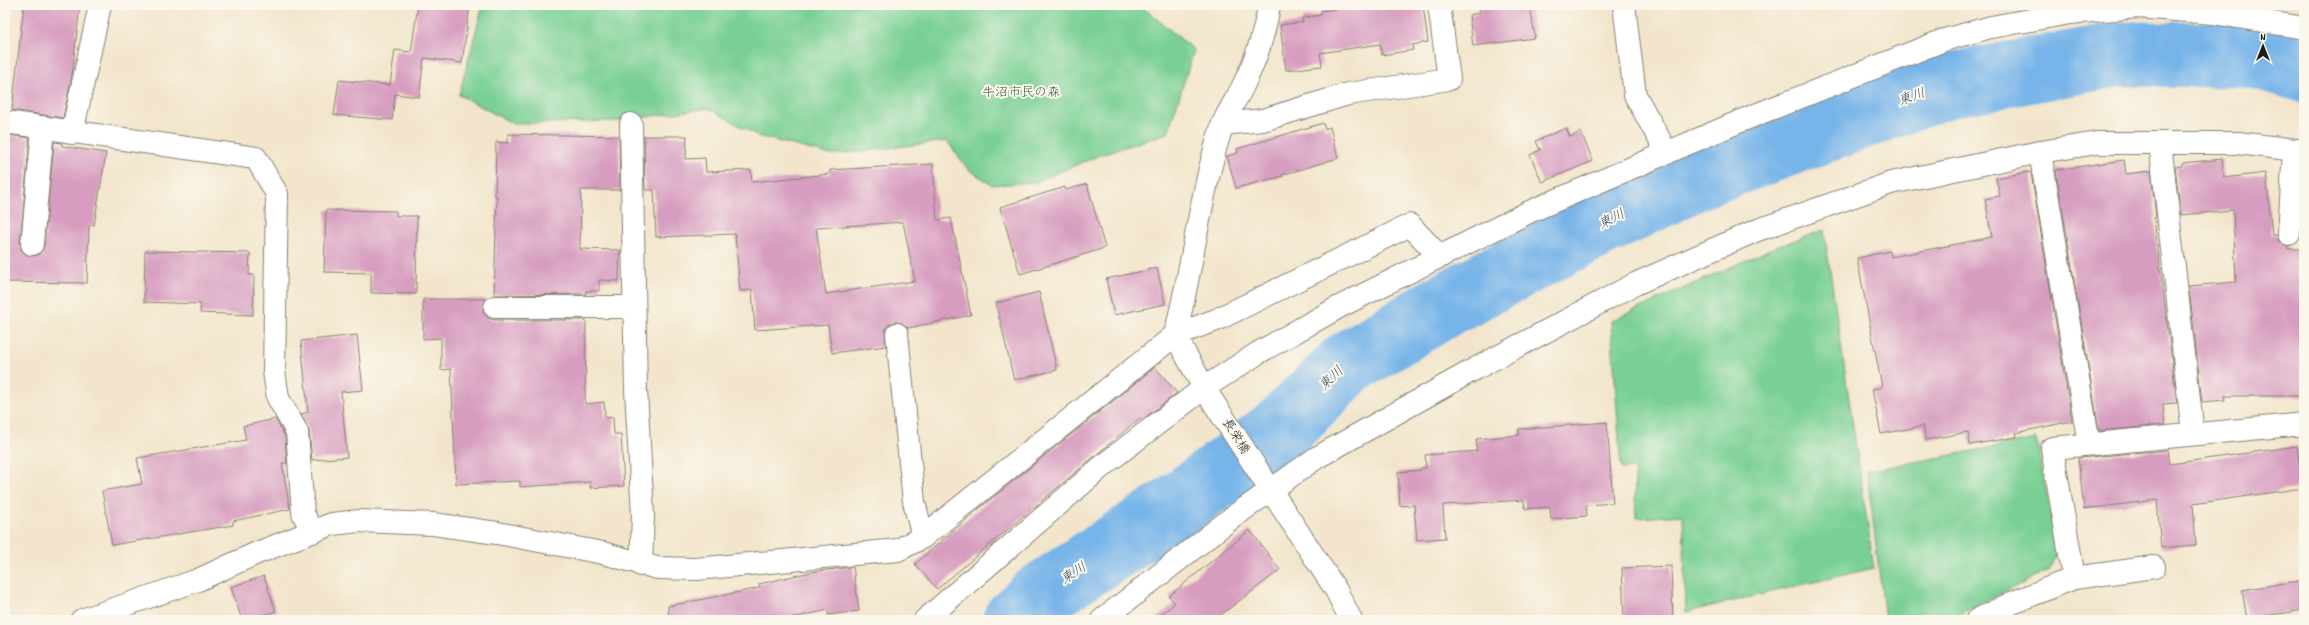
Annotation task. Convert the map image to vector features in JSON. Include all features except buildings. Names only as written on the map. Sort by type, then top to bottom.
[{"type":"street","points":[[72,134],[100,5]]},
{"type":"street","points":[[1175,335],[1185,295],[1210,168],[1223,124],[1242,87],[1266,27],[1269,5]]},
{"type":"street","points":[[1223,124],[1263,120],[1348,94],[1449,78],[1439,5]]},
{"type":"street","points":[[1624,5],[1635,95],[1667,153]]},
{"type":"street","points":[[926,620],[958,590],[1106,463],[1209,397],[1258,353],[1339,307],[1529,212],[1750,117],[1944,40],[1991,27],[2070,13],[2138,7],[2213,13],[2304,28]]},
{"type":"street","points":[[5,122],[72,134],[256,158],[278,194],[274,372],[278,398],[297,432],[303,513],[312,532]]},
{"type":"street","points":[[631,124],[634,307],[643,515],[641,565]]},
{"type":"street","points":[[32,244],[43,129]]},
{"type":"street","points":[[1102,620],[1269,490],[1316,458],[1473,370],[1635,284],[1755,231],[1891,183],[2040,152],[2097,143],[2238,143],[2299,150],[2289,234]]},
{"type":"street","points":[[2160,143],[2193,434]]},
{"type":"street","points":[[2040,152],[2089,444]]},
{"type":"street","points":[[82,620],[198,580],[257,553],[332,524],[359,521],[434,524],[497,533],[603,553],[641,565],[657,568],[696,569],[898,550],[923,537],[1175,335],[1216,320],[1410,225],[1440,257]]},
{"type":"street","points":[[494,307],[634,307]]},
{"type":"street","points":[[897,334],[914,502],[923,537]]},
{"type":"street","name":"長栄橋","points":[[1175,335],[1209,397],[1336,590],[1351,620]]},
{"type":"street","points":[[2074,578],[2052,448],[2304,424]]},
{"type":"street","points":[[1977,620],[2012,603],[2074,578],[2154,567]]},
{"type":"green space","name":"牛沼市民の森","points":[[483,5],[1140,5],[1194,50],[1168,133],[1102,154],[1036,182],[992,185],[968,169],[947,141],[831,155],[758,136],[708,108],[620,121],[514,124],[459,95]]},
{"type":"green space","points":[[1824,230],[1874,568],[1686,612],[1683,515],[1636,518],[1634,468],[1621,469],[1611,321],[1773,248]]},
{"type":"green space","points":[[2036,439],[2058,552],[2048,571],[1947,620],[1885,620],[1867,471]]},
{"type":"waterway","name":"東川","points":[[1015,620],[1040,596],[1171,510],[1281,429],[1347,364],[1443,306],[1557,246],[1697,177],[1949,85],[2121,54],[2251,55],[2304,70]]}]
